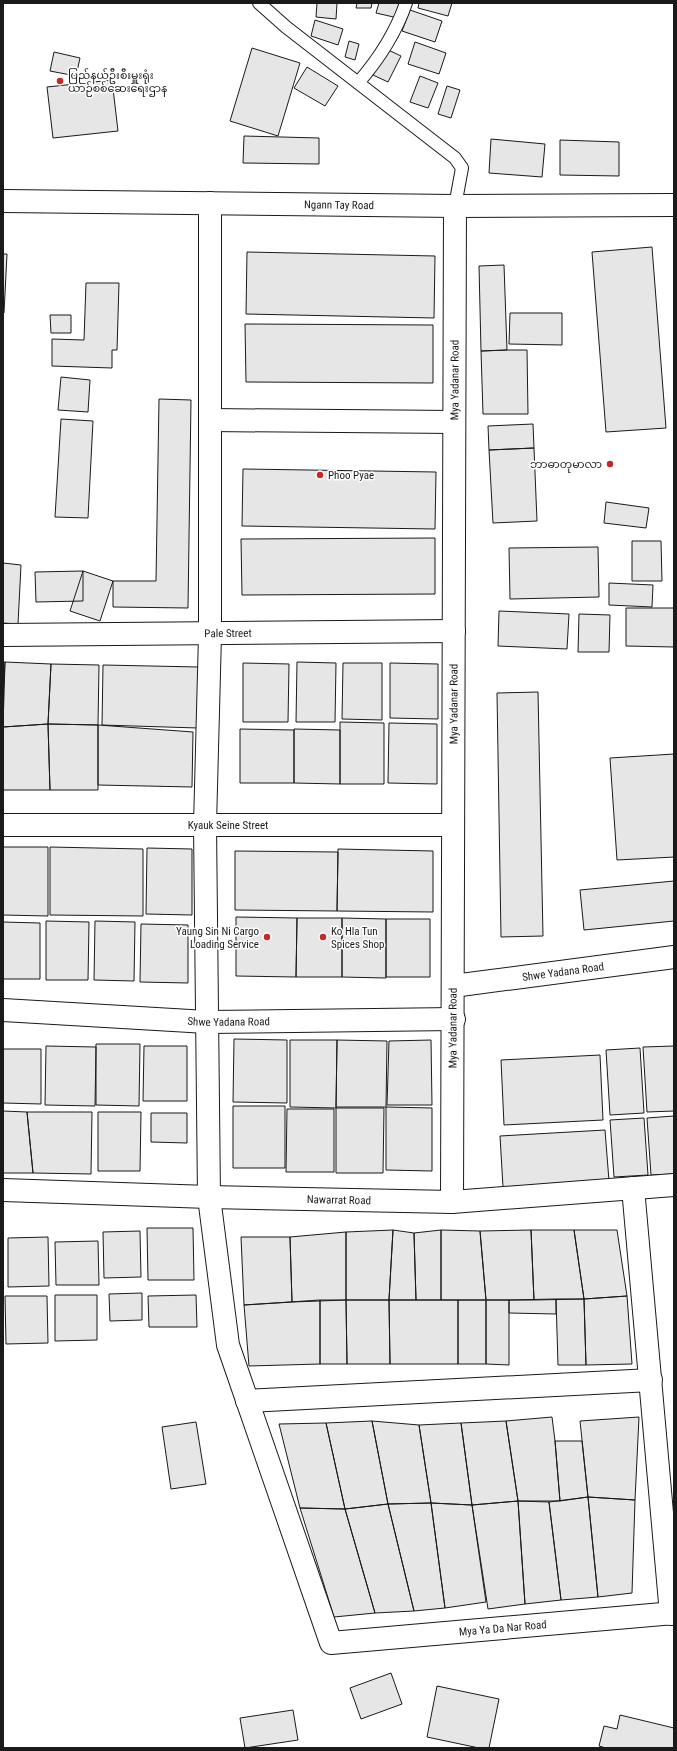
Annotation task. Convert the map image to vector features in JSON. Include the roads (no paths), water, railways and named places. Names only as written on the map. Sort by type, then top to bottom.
[{"type":"street","name":"Ngann Tay Road","points":[[3,200],[455,206],[674,205]]},
{"type":"street","points":[[210,203],[210,635],[205,825],[209,1197],[228,1345],[247,1402],[651,1380]]},
{"type":"street","name":"Mya Yadanar Road","points":[[452,1202],[454,1019],[452,825],[455,206]]},
{"type":"street","points":[[210,420],[454,422]]},
{"type":"street","name":"Pale Street","points":[[3,635],[210,635],[454,631]]},
{"type":"street","name":"Kyauk Seine Street","points":[[3,825],[452,825]]},
{"type":"street","name":"Shwe Yadana Road","points":[[453,986],[674,957]]},
{"type":"street","name":"Shwe Yadana Road","points":[[3,1010],[207,1022],[454,1019]]},
{"type":"street","name":"Nawarrat Road","points":[[3,1190],[209,1197],[452,1202],[674,1184]]},
{"type":"street","points":[[633,1188],[672,1613]]},
{"type":"street","name":"Mya Ya Da Nar Road","points":[[247,1402],[330,1643],[672,1613]]},
{"type":"lane","points":[[259,3],[286,27],[455,158],[462,168],[455,206]]},
{"type":"lane","points":[[358,83],[372,66],[402,15],[406,3]]},
{"type":"place","name":"ပြည်နယ်ဦးစီးမှူးရုံး ယာဉ်စစ်ဆေးရေးဌာန","points":[[60,81]]},
{"type":"place","name":"ဘာဓာတုမာလာ","points":[[610,464]]},
{"type":"place","name":"Phoo Pyae","points":[[320,475]]},
{"type":"place","name":"Yaung Sin Ni Cargo Loading Service","points":[[267,937]]},
{"type":"place","name":"Ko Hla Tun Spices Shop","points":[[323,937]]}]
